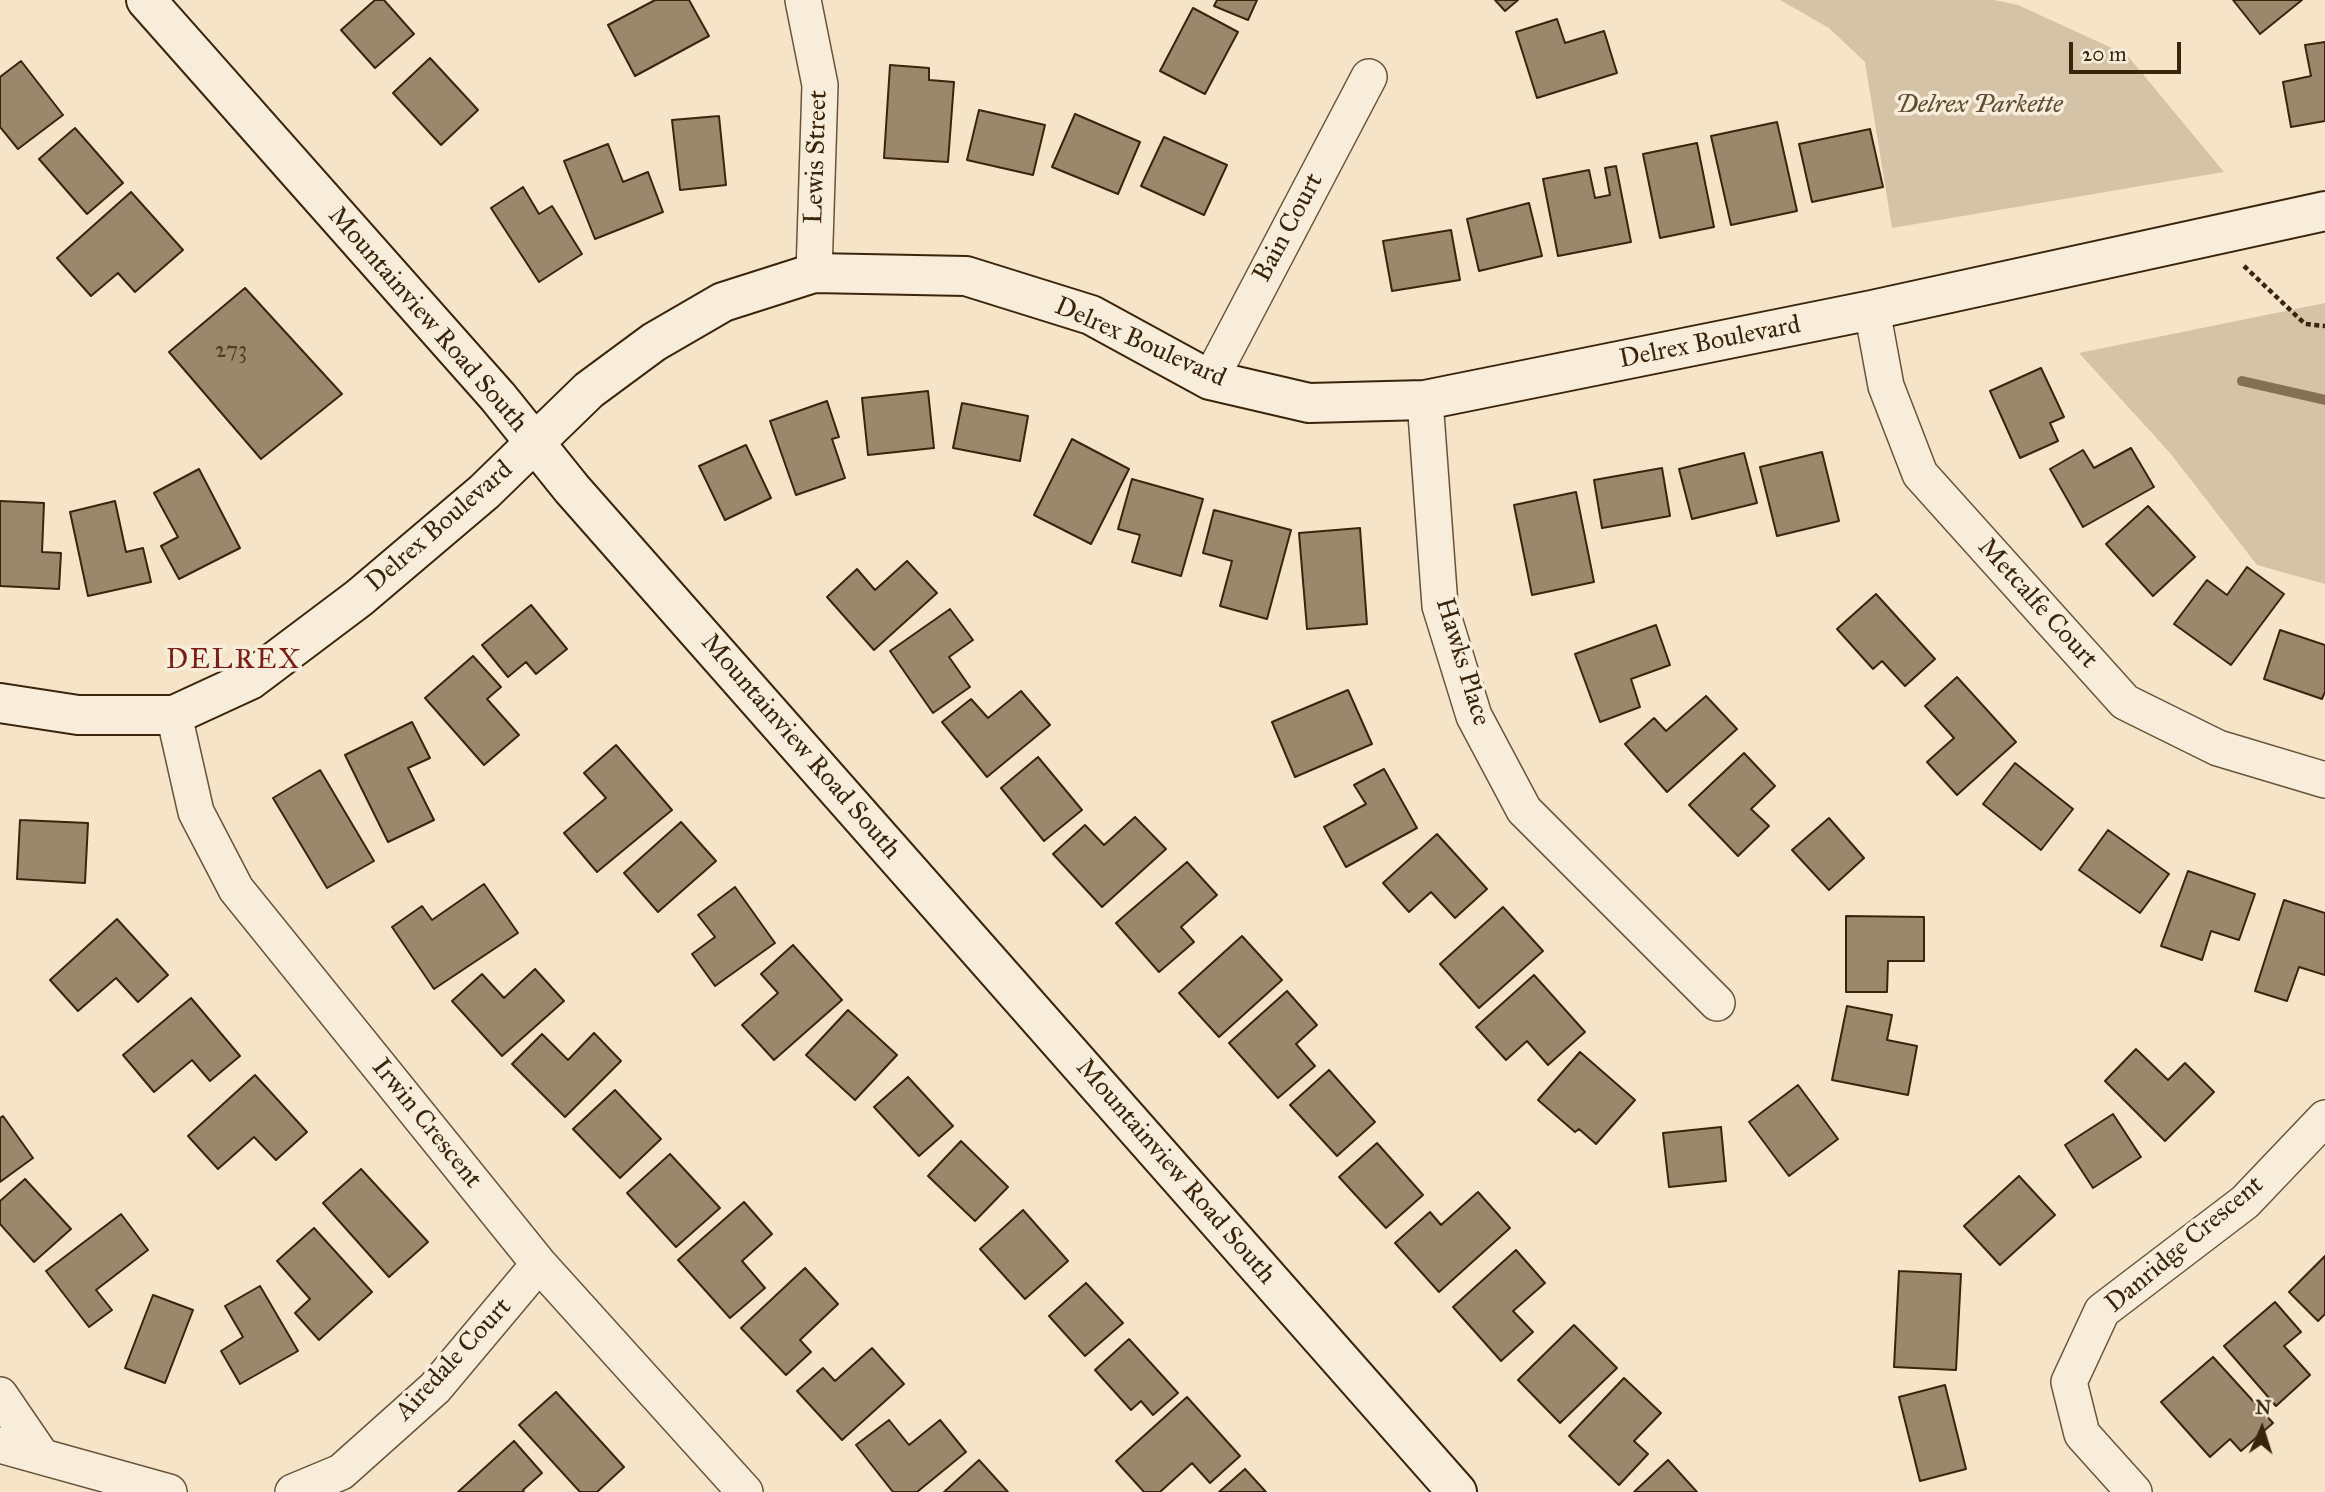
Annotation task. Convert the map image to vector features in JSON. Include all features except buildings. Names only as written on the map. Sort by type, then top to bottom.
[{"type":"street","name":"Mountainview Road South","points":[[146,0],[498,397],[572,489],[1457,1492]]},
{"type":"street","name":"Lewis Street","points":[[803,0],[820,85],[814,273]]},
{"type":"street","name":"Bain Court","points":[[1210,380],[1369,77]]},
{"type":"street","name":"Delrex Boulevard","points":[[0,703],[78,715],[174,715],[250,680],[359,598],[484,492],[589,390],[654,342],[723,302],[814,273],[966,276],[1091,316],[1210,380],[1309,403],[1425,400],[1872,310],[2325,211]]},
{"type":"street","name":"Metcalfe Court","points":[[1872,310],[1885,386],[1920,474],[2125,702],[2218,748],[2325,780]]},
{"type":"street","name":"Hawks Place","points":[[1425,400],[1440,606],[1474,716],[1524,810],[1717,1003]]},
{"type":"street","name":"Irwin Crescent","points":[[174,715],[196,812],[236,888],[539,1265],[745,1492]]},
{"type":"street","name":"Danridge Crescent","points":[[2134,1492],[2082,1434],[2069,1382],[2102,1311],[2245,1202],[2325,1118]]},
{"type":"street","name":"Airedale Court","points":[[293,1492],[341,1472],[435,1388],[539,1265]]},
{"type":"street","points":[[0,1395],[41,1455]]},
{"type":"street","points":[[0,1445],[169,1492]]},
{"type":"path","points":[[2212,236],[2305,324],[2325,326]]},
{"type":"green space","name":"Delrex Parkette","points":[[1780,0],[1994,0],[2018,5],[2127,55],[2224,172],[1892,228],[1865,62],[1829,28]]},
{"type":"green space","points":[[2325,303],[2325,584],[2257,565],[2170,453],[2079,353]]},
{"type":"waterway","points":[[2242,381],[2325,400]]},
{"type":"district","name":"DELREX","points":[[234,661]]}]
